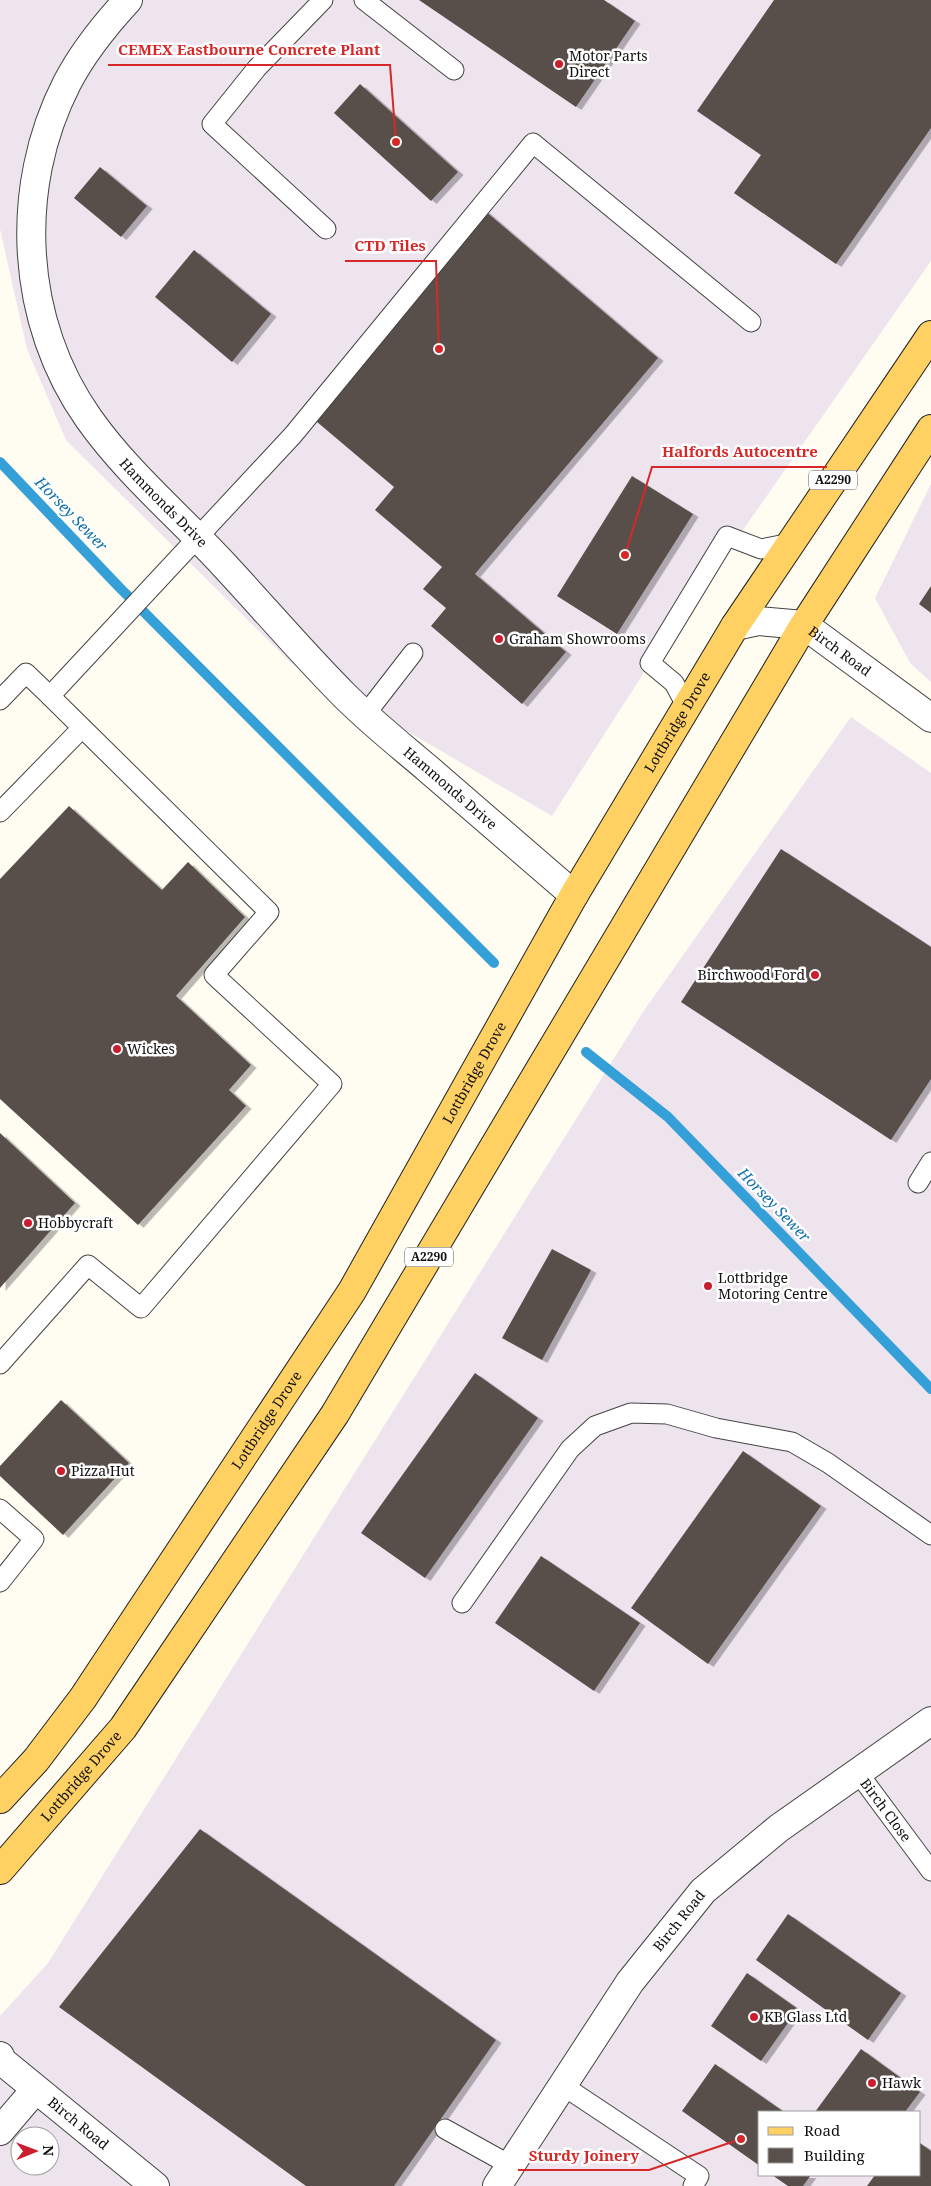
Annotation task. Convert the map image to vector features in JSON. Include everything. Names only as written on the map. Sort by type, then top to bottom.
[{"type":"main road","name":"Lottbridge Drove","points":[[0,1799],[36,1760],[82,1698],[352,1291],[574,895],[735,626],[931,335]]},
{"type":"main road","name":"Lottbridge Drove","points":[[0,1870],[123,1728],[335,1414],[804,625],[931,429]]},
{"type":"street","name":"Hammonds Drive","points":[[128,0],[104,26],[78,64],[59,101],[43,144],[32,198],[33,270],[42,316],[50,344],[73,394],[119,457],[198,537],[346,697],[574,895]]},
{"type":"street","name":"Birch Road","points":[[735,626],[758,621],[804,625],[931,718]]},
{"type":"street","name":"Birch Road","points":[[503,2176],[630,1982],[703,1891],[779,1828],[859,1774],[931,1721]]},
{"type":"street","name":"Birch Road","points":[[1,2059],[35,2090],[155,2186]]},
{"type":"street","points":[[0,2131],[35,2090]]},
{"type":"lane","points":[[323,0],[257,68],[212,124],[326,229]]},
{"type":"lane","points":[[364,0],[454,70]]},
{"type":"lane","points":[[50,696],[292,435],[534,143],[751,322]]},
{"type":"lane","points":[[687,707],[674,683],[650,663],[727,536],[762,548],[791,543]]},
{"type":"lane","points":[[365,715],[413,653]]},
{"type":"lane","points":[[0,700],[26,674],[269,912],[214,975],[332,1084],[141,1308],[88,1265],[0,1364]]},
{"type":"lane","points":[[0,812],[82,728]]},
{"type":"lane","points":[[918,1183],[931,1162]]},
{"type":"lane","points":[[462,1603],[570,1449],[595,1426],[631,1413],[667,1414],[716,1428],[792,1442],[828,1462],[931,1535]]},
{"type":"lane","points":[[0,1509],[34,1539],[0,1582]]},
{"type":"lane","name":"Birch Close","points":[[859,1774],[931,1871]]},
{"type":"lane","points":[[562,2085],[700,2176],[693,2186]]},
{"type":"lane","points":[[445,2129],[503,2176]]},
{"type":"shaded area","points":[[0,0],[931,0],[931,261],[650,663],[552,816],[291,663],[66,440],[27,349],[0,229]]},
{"type":"shaded area","points":[[931,484],[931,682],[910,663],[875,598]]},
{"type":"shaded area","points":[[851,717],[931,773],[931,2186],[0,2186],[0,2016],[48,1963],[643,1012]]},
{"type":"building","name":"Motor Parts Direct","points":[[419,0],[604,0],[635,21],[576,107]]},
{"type":"building","points":[[774,0],[931,0],[931,128],[836,264],[734,193],[761,155],[697,111]]},
{"type":"building","points":[[360,84],[458,172],[431,201],[334,113]]},
{"type":"building","points":[[100,167],[147,206],[121,237],[74,198]]},
{"type":"building","points":[[484,210],[658,358],[475,574],[566,652],[522,704],[431,626],[446,608],[423,589],[442,567],[375,510],[394,487],[310,416]]},
{"type":"building","points":[[194,250],[271,314],[232,362],[155,297]]},
{"type":"building","points":[[632,476],[693,514],[617,634],[557,596]]},
{"type":"building","points":[[931,586],[931,613],[919,604]]},
{"type":"building","name":"Wickes","points":[[69,806],[162,890],[188,862],[245,917],[176,996],[251,1065],[229,1090],[246,1106],[138,1225],[0,1099],[0,879]]},
{"type":"building","name":"Birchwood Ford","points":[[781,849],[931,947],[931,1079],[891,1140],[681,1002]]},
{"type":"building","name":"Hobbycraft","points":[[0,1133],[75,1203],[0,1288]]},
{"type":"building","points":[[552,1249],[591,1270],[542,1360],[502,1338]]},
{"type":"building","points":[[475,1373],[538,1418],[425,1578],[361,1533]]},
{"type":"building","name":"Pizza Hut","points":[[61,1400],[129,1463],[63,1535],[0,1476],[0,1466]]},
{"type":"building","points":[[743,1451],[821,1506],[708,1664],[631,1608]]},
{"type":"building","points":[[541,1556],[640,1623],[594,1691],[495,1623]]},
{"type":"building","points":[[200,1829],[496,2040],[394,2186],[306,2186],[59,2007]]},
{"type":"building","points":[[788,1914],[901,1993],[868,2040],[756,1960]]},
{"type":"building","name":"KB Glass Ltd","points":[[747,1973],[798,2009],[761,2061],[711,2026]]},
{"type":"building","name":"Hawk","points":[[861,2049],[920,2092],[906,2111],[816,2111]]},
{"type":"building","points":[[715,2064],[783,2111],[758,2111],[758,2165],[682,2111]]},
{"type":"building","points":[[921,2144],[931,2151],[931,2186],[867,2186],[874,2176],[921,2176]]},
{"type":"building","points":[[773,2176],[810,2176],[803,2186],[788,2186]]},
{"type":"waterway","points":[[0,462],[119,587],[494,963]]},
{"type":"waterway","name":"Horsey Sewer","points":[[586,1052],[668,1117],[931,1389]]},
{"type":"place","name":"Motor Parts Direct","points":[[559,64]]},
{"type":"place","name":"CEMEX Eastbourne Concrete Plant","points":[[396,142]]},
{"type":"place","name":"CTD Tiles","points":[[439,349]]},
{"type":"place","name":"Halfords Autocentre","points":[[625,555]]},
{"type":"place","name":"Graham Showrooms","points":[[499,639]]},
{"type":"place","name":"Birchwood Ford","points":[[815,975]]},
{"type":"place","name":"Wickes","points":[[117,1049]]},
{"type":"place","name":"Hobbycraft","points":[[28,1223]]},
{"type":"place","name":"Lottbridge Motoring Centre","points":[[708,1286]]},
{"type":"place","name":"Pizza Hut","points":[[61,1471]]},
{"type":"place","name":"KB Glass Ltd","points":[[754,2017]]},
{"type":"place","name":"Hawk","points":[[872,2083]]},
{"type":"place","name":"Sturdy Joinery","points":[[741,2139]]}]
